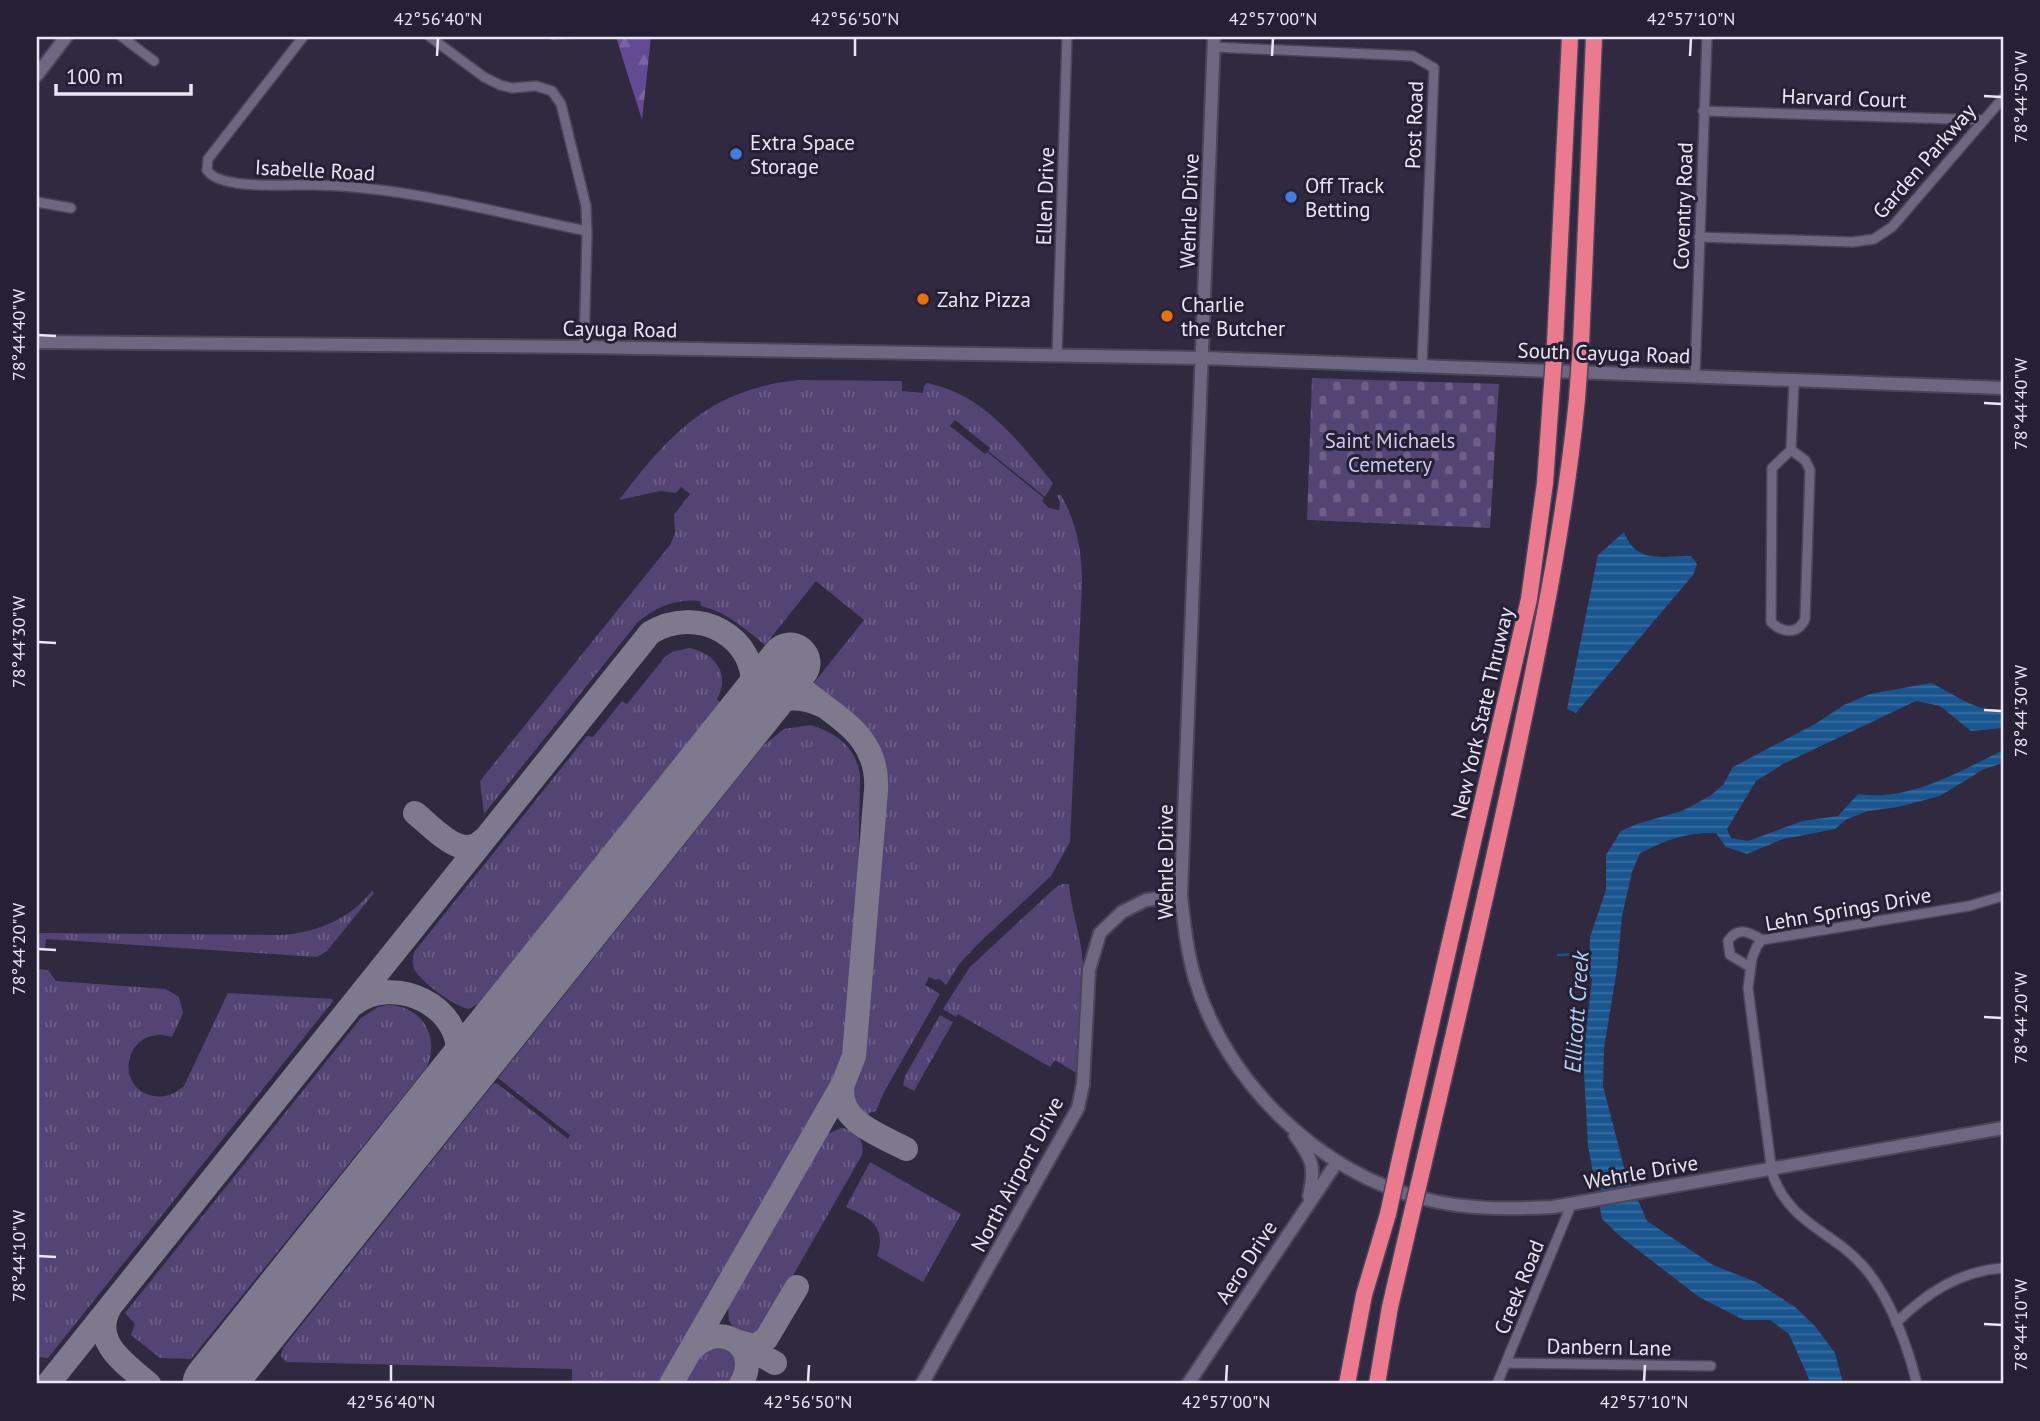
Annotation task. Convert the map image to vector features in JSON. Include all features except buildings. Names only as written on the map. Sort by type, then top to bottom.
[{"type":"highway","name":"New York State Thruway","points":[[1347,1384],[1364,1295],[1388,1214],[1529,599],[1545,483],[1555,343],[1570,37]]},
{"type":"highway","name":"New York State Thruway","points":[[1377,1384],[1390,1307],[1503,819],[1556,562],[1570,473],[1581,344],[1594,37]]},
{"type":"street","points":[[37,75],[66,37]]},
{"type":"street","points":[[122,37],[154,61]]},
{"type":"street","name":"Isabelle Road","points":[[303,37],[208,159],[207,170],[210,175],[239,184],[358,186],[587,232]]},
{"type":"street","points":[[430,37],[490,81],[512,88],[536,86],[552,91],[561,104],[586,206],[584,348]]},
{"type":"street","name":"Ellen Drive","points":[[1057,355],[1067,37]]},
{"type":"street","name":"Coventry Road","points":[[1695,376],[1707,37]]},
{"type":"street","name":"Wehrle Drive","points":[[1214,42],[1181,895],[1186,945],[1196,982],[1217,1032],[1249,1080],[1282,1118],[1353,1172],[1398,1191],[1452,1204],[1496,1209],[1553,1207],[2003,1128]]},
{"type":"street","name":"Post Road","points":[[1214,42],[1413,56],[1434,68],[1422,366]]},
{"type":"street","name":"Garden Parkway","points":[[1699,237],[1853,242],[1874,239],[1892,227],[2003,98]]},
{"type":"street","name":"Harvard Court","points":[[1703,111],[1984,120]]},
{"type":"street","points":[[37,202],[71,208]]},
{"type":"street","name":"Cayuga Road","points":[[37,342],[1203,358]]},
{"type":"street","name":"South Cayuga Road","points":[[1203,358],[2003,388]]},
{"type":"street","points":[[1791,450],[1805,460],[1810,470],[1805,619],[1802,626],[1787,631],[1777,629],[1770,622],[1772,468],[1791,450],[1794,381]]},
{"type":"street","name":"North Airport Drive","points":[[922,1384],[1077,1108],[1083,1084],[1089,970],[1100,933],[1122,912],[1146,900],[1181,895]]},
{"type":"street","name":"Lehn Springs Drive","points":[[1917,1384],[1896,1323],[1865,1268],[1847,1251],[1794,1212],[1776,1185],[1748,988],[1750,967],[1757,946],[1762,940],[1969,906],[2003,896]]},
{"type":"street","points":[[1750,967],[1730,955],[1728,941],[1735,933],[1744,931],[1762,940]]},
{"type":"street","points":[[1282,1118],[1310,1155],[1313,1179],[1308,1203]]},
{"type":"street","name":"Aero Drive","points":[[1188,1384],[1337,1162]]},
{"type":"street","name":"Creek Road","points":[[1497,1384],[1572,1203]]},
{"type":"street","points":[[1896,1323],[1916,1304],[1942,1286],[1978,1272],[2003,1268]]},
{"type":"street","name":"Danbern Lane","points":[[1507,1363],[1711,1366]]},
{"type":"street","points":[[1915,1374],[1925,1384]]},
{"type":"green space","points":[[549,37],[616,37],[552,40]]},
{"type":"green space","points":[[616,37],[651,37],[642,120]]},
{"type":"green space","name":"Saint Michaels Cemetery","points":[[1312,378],[1499,384],[1490,528],[1307,520]]},
{"type":"green space","points":[[799,380],[902,381],[902,391],[923,393],[927,383],[966,398],[998,421],[1053,483],[1045,497],[988,451],[990,448],[955,420],[950,426],[1044,498],[1042,501],[1049,508],[1059,510],[1057,495],[1061,495],[1075,527],[1081,561],[1070,842],[1051,876],[981,941],[960,963],[946,985],[940,979],[929,977],[925,985],[940,994],[876,1111],[869,1115],[856,1108],[852,1098],[866,1046],[887,779],[879,747],[871,735],[851,714],[813,684],[864,620],[816,581],[765,645],[727,617],[701,606],[700,601],[667,605],[651,612],[637,623],[484,814],[480,781],[670,545],[675,533],[674,515],[690,494],[681,487],[676,493],[660,491],[619,500],[638,476],[675,435],[716,404],[740,393]]},
{"type":"green space","points":[[689,648],[706,655],[718,666],[722,681],[717,699],[720,702],[478,1004],[469,1009],[439,993],[414,969],[414,952],[587,736],[593,737],[622,701],[627,704],[665,657],[672,652]]},
{"type":"green space","points":[[810,725],[828,732],[850,749],[860,776],[858,889],[843,1060],[839,1072],[660,1384],[572,1384],[572,1369],[286,1362],[281,1356],[283,1348],[494,1083],[568,1139],[570,1135],[498,1078],[764,745],[784,729]]},
{"type":"green space","points":[[1062,884],[1069,884],[1082,954],[1083,999],[1078,1074],[1055,1060],[1050,1067],[958,1014],[956,1017],[943,1009],[970,967]]},
{"type":"green space","points":[[372,891],[374,893],[327,951],[317,957],[46,939],[45,949],[37,949],[37,933],[294,934],[319,928],[343,917]]},
{"type":"green space","points":[[37,969],[48,970],[56,981],[166,989],[179,997],[183,1013],[172,1037],[156,1035],[143,1039],[130,1059],[132,1082],[141,1091],[154,1096],[170,1095],[184,1086],[228,993],[333,1001],[48,1358],[37,1357]]},
{"type":"green space","points":[[388,1005],[410,1011],[425,1025],[431,1044],[427,1067],[191,1359],[160,1358],[131,1335],[135,1324],[125,1313],[361,1018],[378,1007]]},
{"type":"green space","points":[[940,1015],[953,1022],[914,1091],[903,1085],[905,1076]]},
{"type":"green space","points":[[841,1128],[851,1130],[858,1136],[862,1144],[862,1155],[763,1328],[749,1333],[740,1331],[729,1321],[728,1306],[827,1134]]},
{"type":"green space","points":[[870,1162],[961,1214],[923,1282],[877,1256],[880,1246],[878,1230],[869,1219],[846,1207]]},
{"type":"green space","points":[[718,1346],[731,1352],[736,1361],[736,1372],[731,1384],[683,1384],[701,1355]]},
{"type":"water","points":[[1624,532],[1635,549],[1643,554],[1660,557],[1691,556],[1697,564],[1693,575],[1576,713],[1567,709],[1598,555]]},
{"type":"water","points":[[1931,683],[1974,705],[2003,710],[2003,728],[1971,731],[1940,706],[1916,701],[1783,764],[1756,781],[1727,829],[1731,838],[1748,841],[1802,821],[1838,816],[1858,794],[1896,794],[1914,789],[1951,776],[2003,750],[2003,763],[1984,769],[1940,796],[1898,807],[1868,811],[1847,819],[1835,829],[1783,839],[1747,854],[1726,847],[1716,833],[1686,835],[1659,844],[1640,853],[1632,872],[1622,916],[1617,969],[1604,1048],[1603,1086],[1625,1171],[1647,1221],[1713,1265],[1756,1282],[1795,1307],[1815,1326],[1835,1353],[1843,1383],[1808,1384],[1809,1379],[1789,1334],[1770,1320],[1744,1320],[1699,1297],[1621,1237],[1602,1219],[1588,1146],[1583,1055],[1592,980],[1589,974],[1590,937],[1606,890],[1606,855],[1621,831],[1682,811],[1710,796],[1723,785],[1733,767],[1815,724],[1844,705],[1870,694]]},
{"type":"waterway","name":"Ellicott Creek","points":[[1558,955],[1593,953]]},
{"type":"taxiway","points":[[48,1384],[650,633],[668,625],[686,622],[705,624],[735,641],[746,656],[752,673],[751,700],[743,718],[727,741]]},
{"type":"taxiway","points":[[671,1384],[843,1084],[854,1056],[876,790],[875,772],[865,744],[856,732],[806,692]]},
{"type":"taxiway","points":[[744,723],[761,708],[780,700],[800,699],[821,705]]},
{"type":"taxiway","points":[[415,813],[457,845],[474,846],[483,840]]},
{"type":"taxiway","points":[[354,1004],[370,996],[388,992],[423,1000],[438,1010],[449,1023],[457,1040],[458,1059],[456,1071],[438,1103]]},
{"type":"taxiway","points":[[843,1084],[842,1097],[853,1117],[873,1132],[906,1149]]},
{"type":"taxiway","points":[[738,1342],[754,1346],[766,1339],[797,1287]]},
{"type":"taxiway","points":[[110,1307],[104,1331],[107,1341],[121,1360],[149,1384]]},
{"type":"taxiway","points":[[693,1348],[716,1336],[727,1337],[736,1342],[747,1359],[741,1384]]},
{"type":"taxiway","points":[[739,1343],[775,1363]]},
{"type":"runway","points":[[213,1384],[790,663]]},
{"type":"place","name":"Extra Space Storage","points":[[736,154]]},
{"type":"place","name":"Off Track Betting","points":[[1291,197]]},
{"type":"place","name":"Zahz Pizza","points":[[923,299]]},
{"type":"place","name":"Charlie the Butcher","points":[[1167,316]]}]
